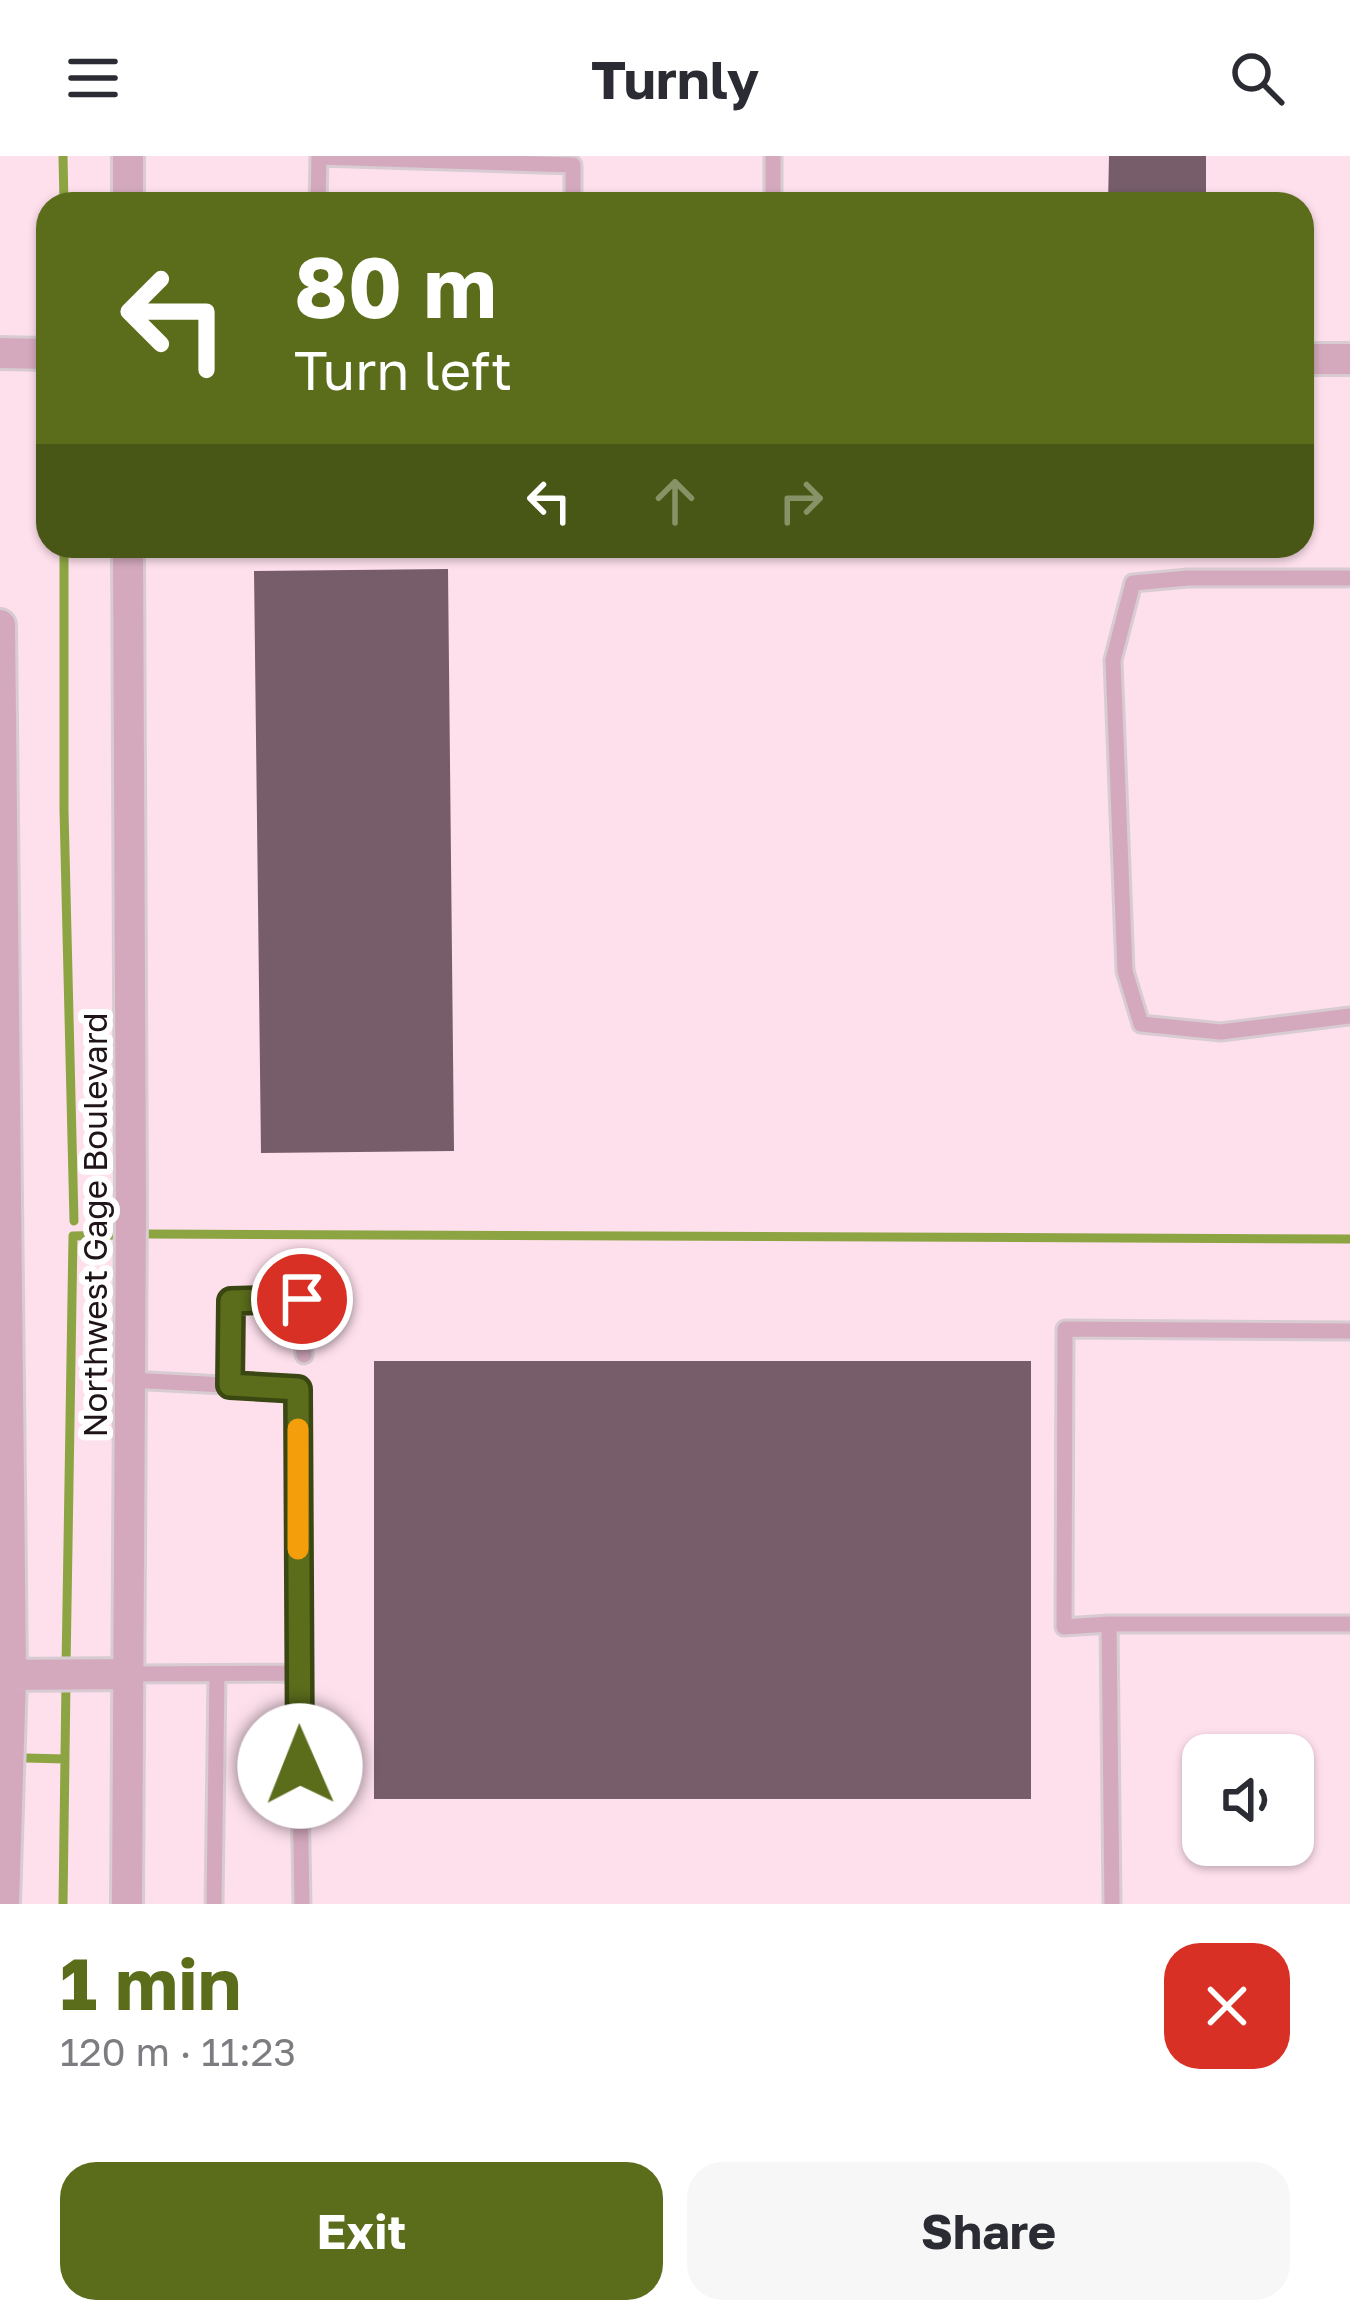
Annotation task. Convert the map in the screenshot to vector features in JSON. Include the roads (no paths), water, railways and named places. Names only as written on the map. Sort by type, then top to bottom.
[{"type":"street","points":[[128,156],[128,192]]},
{"type":"street","points":[[0,353],[36,354]]},
{"type":"street","points":[[1314,359],[1350,359]]},
{"type":"street","name":"Northwest Gage Boulevard","points":[[127,1904],[128,558]]},
{"type":"street","points":[[0,625],[4,1904]]},
{"type":"street","points":[[6,1675],[129,1674]]},
{"type":"lane","points":[[318,192],[319,156],[573,165],[573,192]]},
{"type":"lane","points":[[773,156],[773,192]]},
{"type":"lane","points":[[1350,578],[1188,578],[1133,583],[1113,659],[1125,971],[1141,1024],[1221,1032],[1350,1016]]},
{"type":"lane","points":[[230,1385],[231,1301],[302,1299],[304,1355]]},
{"type":"lane","points":[[1350,1331],[1065,1329],[1064,1627],[1350,1624]]},
{"type":"lane","points":[[130,1380],[298,1389],[302,1904]]},
{"type":"lane","points":[[1109,1624],[1112,1904]]},
{"type":"lane","points":[[129,1674],[298,1673]]},
{"type":"lane","points":[[214,1904],[218,1674]]},
{"type":"waterway","points":[[63,156],[64,192]]},
{"type":"waterway","points":[[64,558],[64,810],[74,1221]]},
{"type":"waterway","points":[[149,1234],[1350,1239]]},
{"type":"waterway","points":[[66,1668],[73,1236],[113,1235]]},
{"type":"waterway","points":[[63,1904],[66,1682]]},
{"type":"waterway","points":[[26,1758],[65,1759]]}]
